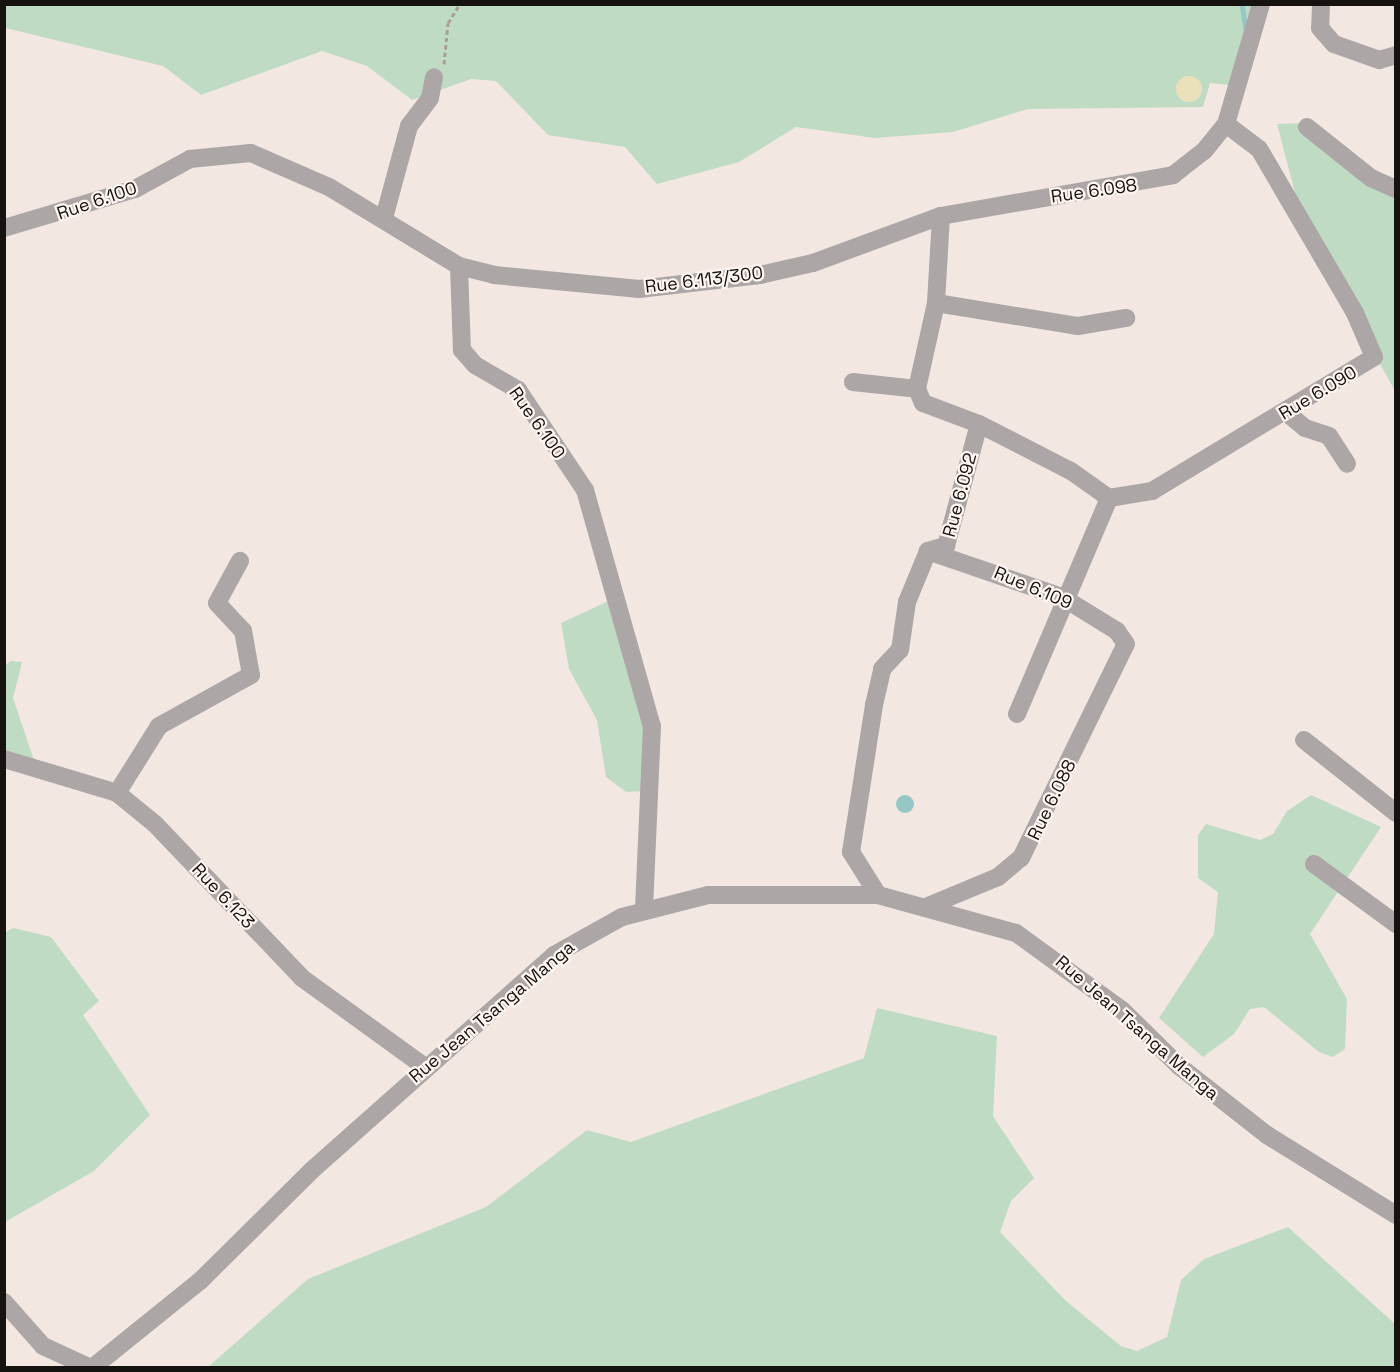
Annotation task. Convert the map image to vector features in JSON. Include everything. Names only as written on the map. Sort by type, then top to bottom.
[{"type":"street","points":[[1226,124],[1261,4]]},
{"type":"street","points":[[1321,4],[1320,28],[1334,44],[1379,60],[1395,55]]},
{"type":"street","points":[[384,218],[409,126],[430,98],[434,77]]},
{"type":"street","name":"Rue 6.098","points":[[941,216],[1173,175],[1204,151],[1226,124]]},
{"type":"street","name":"Rue 6.090","points":[[1109,498],[1152,491],[1374,357],[1355,313],[1259,149],[1226,124]]},
{"type":"street","points":[[1307,127],[1371,178],[1395,189]]},
{"type":"street","name":"Rue 6.100","points":[[4,228],[135,189],[190,159],[252,153],[272,160],[384,218],[459,266],[462,350],[476,365],[518,390],[585,490],[652,726],[644,909]]},
{"type":"street","points":[[941,216],[936,303],[917,389],[923,403],[979,424],[1071,471],[1109,498],[1062,597],[1017,714]]},
{"type":"street","name":"Rue 6.113/300","points":[[459,266],[494,275],[639,289],[698,285],[813,263],[941,216]]},
{"type":"street","points":[[936,303],[1078,326],[1126,318]]},
{"type":"street","points":[[853,382],[917,389]]},
{"type":"street","points":[[1286,412],[1305,428],[1329,436],[1347,464]]},
{"type":"street","name":"Rue 6.092","points":[[878,895],[852,859],[855,800],[882,669],[900,650],[907,602],[928,550],[946,546],[979,424]]},
{"type":"street","name":"Rue 6.109","points":[[928,550],[1062,597],[1118,631],[1126,644]]},
{"type":"street","points":[[117,793],[159,726],[251,675],[243,631],[217,603],[240,561]]},
{"type":"street","name":"Rue 6.088","points":[[928,906],[998,877],[1021,858],[1126,644]]},
{"type":"street","points":[[1304,740],[1395,813]]},
{"type":"street","name":"Rue 6.123","points":[[4,759],[117,793],[155,824],[302,978],[425,1067]]},
{"type":"street","points":[[1314,864],[1395,924]]},
{"type":"street","name":"Rue Jean Tsanga Manga","points":[[92,1368],[200,1281],[425,1067],[554,955],[644,909],[708,895],[770,891],[878,895],[988,922],[1043,947],[1259,1129],[1395,1215]]},
{"type":"street","points":[[4,1302],[42,1346],[92,1368]]},
{"type":"path","points":[[434,77],[445,62],[448,23],[460,4]]},
{"type":"green space","points":[[5,4],[1253,5],[1230,85],[1210,83],[1203,107],[1028,109],[953,132],[875,138],[796,127],[739,162],[657,184],[625,147],[548,135],[496,81],[471,79],[412,100],[367,66],[322,51],[201,95],[163,66],[5,28]]},
{"type":"green space","points":[[1301,123],[1351,163],[1395,180],[1395,391],[1304,227],[1277,124]]},
{"type":"green space","points":[[611,600],[650,730],[647,791],[626,792],[606,777],[597,720],[569,669],[561,623]]},
{"type":"green space","points":[[11,661],[22,662],[13,698],[36,766],[5,759],[5,665]]},
{"type":"green space","points":[[1311,795],[1381,827],[1310,934],[1347,999],[1345,1049],[1333,1057],[1319,1052],[1264,1007],[1250,1009],[1234,1034],[1203,1057],[1159,1018],[1214,934],[1218,892],[1198,878],[1198,835],[1206,824],[1260,840],[1273,834],[1287,811]]},
{"type":"green space","points":[[13,928],[51,937],[99,1001],[83,1015],[150,1115],[94,1171],[5,1222],[4,933]]},
{"type":"green space","points":[[877,1008],[997,1036],[993,1116],[1034,1178],[1011,1201],[1000,1232],[1066,1301],[1121,1346],[1137,1351],[1167,1337],[1181,1280],[1204,1259],[1288,1227],[1395,1324],[1395,1367],[208,1367],[308,1279],[486,1207],[587,1130],[631,1142],[864,1058]]},
{"type":"sand","points":[[1189,76],[1198,80],[1202,89],[1198,98],[1189,102],[1180,98],[1176,89],[1180,80]]},
{"type":"water","points":[[905,795],[911,798],[914,804],[911,810],[905,813],[899,810],[896,804],[899,798]]},
{"type":"waterway","points":[[1242,4],[1246,30]]}]
